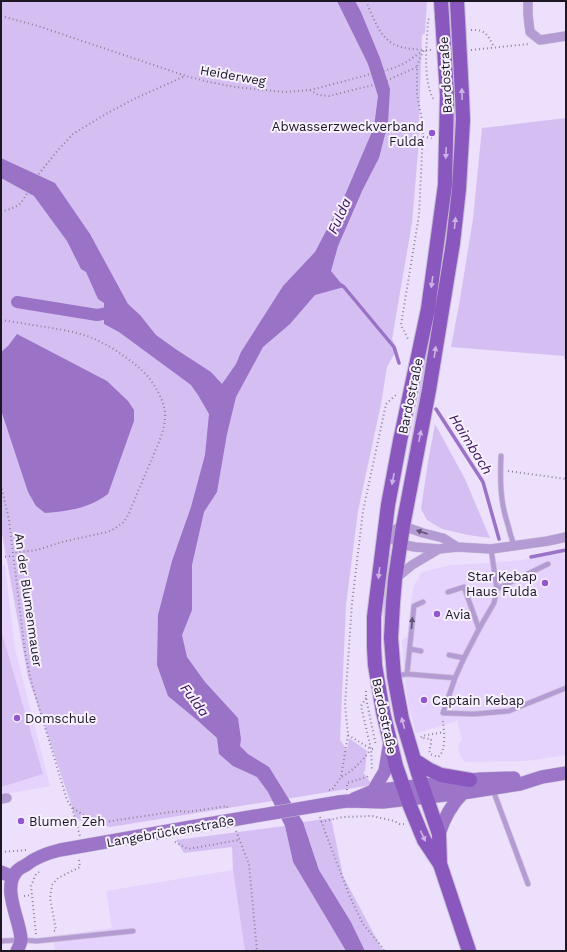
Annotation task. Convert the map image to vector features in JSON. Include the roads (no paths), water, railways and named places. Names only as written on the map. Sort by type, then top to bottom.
[{"type":"main road","name":"Bardostraße","points":[[440,864],[424,840],[405,793],[390,741],[375,665],[374,617],[388,505],[428,309],[445,184],[447,95],[441,1]]},
{"type":"main road","name":"Bardostraße","points":[[440,864],[439,834],[402,719],[401,675],[391,638],[392,603],[400,544],[429,390],[453,243],[459,189],[462,101],[457,1]]},
{"type":"main road","points":[[373,791],[385,771],[390,741]]},
{"type":"main road","points":[[414,760],[428,769],[442,774],[470,780]]},
{"type":"main road","points":[[405,793],[424,791],[470,780],[542,777],[566,773]]},
{"type":"main road","points":[[424,791],[463,793],[520,784],[542,777]]},
{"type":"main road","name":"Langebrückenstraße","points":[[7,875],[16,872],[40,856],[50,852],[208,824],[345,798],[373,791],[405,793]]},
{"type":"main road","name":"Langebrückenstraße","points":[[345,798],[383,802],[405,793]]},
{"type":"main road","points":[[439,834],[450,808],[463,793]]},
{"type":"main road","points":[[440,864],[469,951]]},
{"type":"main road","points":[[7,875],[11,884],[19,946]]},
{"type":"street","points":[[528,1],[530,32],[540,40],[566,36]]},
{"type":"street","points":[[384,534],[404,526],[443,538],[457,547]]},
{"type":"street","points":[[384,534],[400,544],[439,549],[457,547],[491,549],[566,537]]},
{"type":"street","points":[[395,579],[412,565],[439,549]]},
{"type":"lane","points":[[501,456],[500,480],[503,510],[515,546]]},
{"type":"lane","points":[[491,549],[497,589],[494,604],[464,658],[455,678],[443,713],[474,714],[509,711],[566,688]]},
{"type":"lane","points":[[497,589],[548,564]]},
{"type":"lane","points":[[448,592],[464,587],[479,629]]},
{"type":"lane","points":[[423,602],[414,606],[410,650],[401,675],[455,678]]},
{"type":"lane","points":[[410,650],[421,651]]},
{"type":"lane","points":[[449,656],[464,658]]},
{"type":"lane","points":[[493,788],[528,884]]},
{"type":"lane","points":[[1,941],[19,946],[37,941],[133,931]]},
{"type":"water","name":"Fulda","points":[[337,1],[355,1],[361,12],[380,58],[390,89],[388,123],[379,158],[363,189],[338,246],[331,271],[344,287],[315,295],[290,324],[263,347],[236,397],[227,434],[217,492],[204,512],[192,565],[192,610],[182,635],[187,657],[205,682],[238,718],[241,739],[240,746],[248,754],[269,767],[303,822],[319,870],[351,922],[365,951],[346,951],[293,862],[285,826],[268,792],[257,777],[233,766],[219,754],[217,738],[168,696],[157,665],[158,615],[172,561],[191,507],[205,455],[209,414],[191,385],[119,332],[104,324],[104,303],[98,299],[86,272],[81,269],[67,241],[34,196],[1,178],[1,158],[55,183],[90,234],[128,304],[140,315],[156,335],[211,372],[222,384],[236,364],[241,352],[283,286],[315,252],[345,195],[374,127],[378,96],[368,64]]},
{"type":"water","points":[[17,334],[107,381],[128,401],[134,410],[134,421],[108,494],[93,503],[70,510],[45,513],[36,506],[28,492],[1,410],[1,352],[8,346]]},
{"type":"waterway","name":"Haimbach","points":[[341,285],[394,347],[399,363]]},
{"type":"waterway","points":[[17,302],[97,315],[119,311]]},
{"type":"waterway","name":"Haimbach","points":[[436,409],[483,482],[499,539]]},
{"type":"waterway","name":"Haimbach","points":[[531,557],[566,550]]},
{"type":"place","name":"Abwasserzweckverband Fulda","points":[[432,133]]},
{"type":"place","name":"Star Kebap Haus Fulda","points":[[545,583]]},
{"type":"place","name":"Avia","points":[[437,614]]},
{"type":"place","name":"Captain Kebap","points":[[424,700]]},
{"type":"place","name":"Domschule","points":[[17,718]]},
{"type":"place","name":"Blumen Zeh","points":[[21,821]]}]
